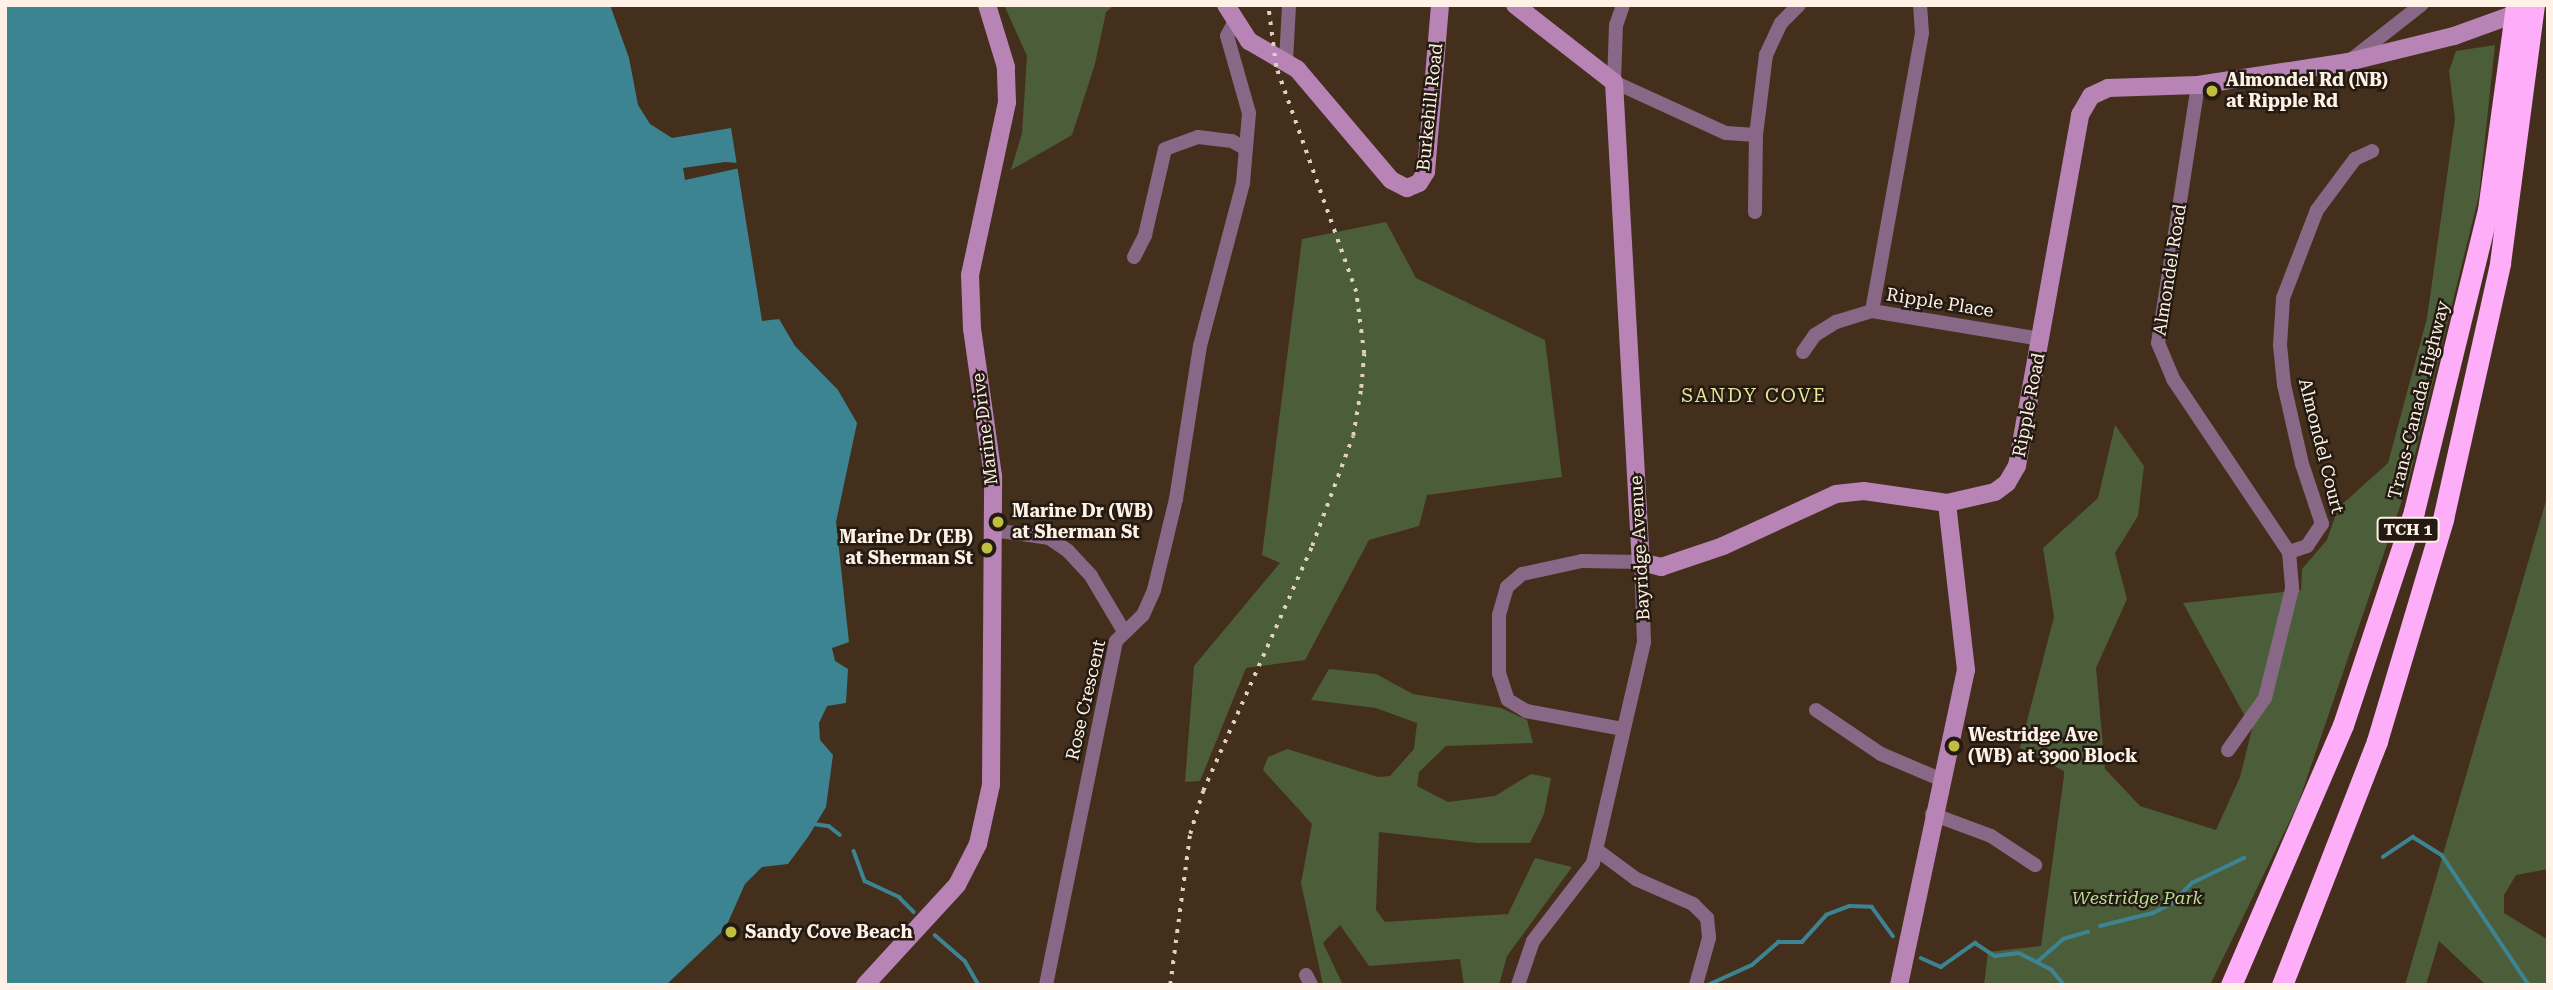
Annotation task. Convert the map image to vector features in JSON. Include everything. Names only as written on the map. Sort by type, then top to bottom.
[{"type":"highway","name":"Trans-Canada Highway","points":[[2282,985],[2376,741],[2443,519],[2493,302],[2520,49],[2516,5]]},
{"type":"highway","name":"Trans-Canada Highway","points":[[2231,985],[2343,724],[2404,545],[2478,258],[2520,49],[2535,5]]},
{"type":"street","name":"Marine Drive","points":[[865,985],[957,885],[978,844],[988,811],[992,759],[993,476],[972,329],[970,275],[1007,102],[1006,67],[987,5]]},
{"type":"street","name":"Burkehill Road","points":[[1226,5],[1234,23],[1254,47],[1286,61],[1324,96],[1391,180],[1413,187],[1426,172],[1440,5]]},
{"type":"street","points":[[1286,61],[1289,5]]},
{"type":"street","points":[[1515,5],[1614,82],[1726,133],[1756,135]]},
{"type":"street","points":[[1614,82],[1616,25],[1623,5]]},
{"type":"street","points":[[1755,212],[1756,135],[1766,55],[1781,23],[1799,5]]},
{"type":"street","points":[[1871,311],[1922,33],[1920,5]]},
{"type":"street","points":[[2348,62],[2421,5]]},
{"type":"street","points":[[2199,85],[2348,62],[2474,30],[2535,5]]},
{"type":"street","name":"Rose Crescent","points":[[1046,985],[1116,641],[1123,630],[1143,615],[1154,590],[1176,499],[1200,346],[1243,183],[1249,113],[1227,36],[1234,23]]},
{"type":"street","name":"Bayridge Avenue","points":[[1518,985],[1533,941],[1587,874],[1597,850],[1644,642],[1614,82]]},
{"type":"street","name":"Ripple Road","points":[[1641,562],[1661,567],[1723,546],[1836,494],[1864,491],[1947,503],[1995,492],[2017,466],[2080,115],[2091,96],[2108,89],[2199,85]]},
{"type":"street","name":"Almondel Road","points":[[2199,85],[2158,343],[2173,379],[2289,552],[2292,589],[2265,698],[2228,750]]},
{"type":"street","points":[[1134,257],[1145,235],[1165,149],[1198,137],[1232,141],[1244,148]]},
{"type":"street","name":"Almondel Court","points":[[2289,552],[2307,546],[2322,524],[2302,464],[2284,385],[2280,345],[2283,298],[2295,256],[2317,210],[2355,159],[2372,151]]},
{"type":"street","name":"Ripple Place","points":[[1803,352],[1815,335],[1836,322],[1871,311],[2041,339]]},
{"type":"street","points":[[1899,985],[1932,814],[1966,670],[1947,503]]},
{"type":"street","points":[[993,530],[1049,538],[1068,551],[1091,576],[1123,630]]},
{"type":"street","points":[[1623,729],[1526,711],[1508,700],[1499,673],[1499,615],[1507,587],[1531,569],[1582,561],[1641,562]]},
{"type":"street","points":[[1815,710],[1881,754],[1940,779]]},
{"type":"street","points":[[1932,814],[1991,836],[2035,865]]},
{"type":"street","points":[[1597,850],[1636,879],[1693,904],[1707,918],[1709,938],[1696,985]]},
{"type":"green space","points":[[1004,5],[1114,5],[1106,12],[1095,64],[1072,135],[1011,170],[1022,133],[1027,56]]},
{"type":"green space","name":"Westridge Park","points":[[2495,45],[2479,195],[2408,483],[2298,804],[2210,985],[1984,985],[1988,952],[2041,946],[2064,776],[2064,771],[2020,748],[2054,617],[2043,548],[2098,498],[2115,425],[2144,466],[2138,516],[2115,553],[2127,599],[2096,668],[2105,769],[2140,806],[2216,830],[2240,777],[2252,729],[2183,603],[2301,590],[2302,569],[2327,540],[2338,508],[2388,463],[2427,318],[2455,119],[2449,71],[2456,51]]},
{"type":"green space","points":[[1386,222],[1416,278],[1545,340],[1562,477],[1427,495],[1419,526],[1369,540],[1305,660],[1246,668],[1200,781],[1185,782],[1194,666],[1280,563],[1262,555],[1302,239]]},
{"type":"green space","points":[[2548,494],[2548,869],[2516,875],[2504,895],[2504,913],[2548,940],[2548,985],[2486,985],[2439,941],[2426,985],[2405,985]]},
{"type":"green space","points":[[1329,669],[1376,674],[1413,694],[1501,708],[1527,720],[1533,743],[1446,746],[1419,772],[1417,786],[1448,802],[1495,796],[1531,774],[1551,778],[1544,814],[1530,843],[1477,843],[1379,832],[1376,910],[1385,922],[1508,914],[1535,858],[1572,867],[1507,956],[1499,985],[1464,985],[1460,959],[1369,966],[1340,925],[1323,943],[1343,985],[1323,985],[1301,883],[1312,824],[1263,770],[1268,757],[1287,749],[1378,777],[1390,776],[1414,749],[1417,723],[1376,708],[1311,700]]},
{"type":"water","points":[[5,5],[610,5],[629,58],[638,105],[650,124],[672,138],[731,128],[762,321],[779,319],[795,346],[838,390],[857,423],[836,522],[849,642],[832,648],[835,661],[848,669],[846,703],[827,706],[819,723],[820,740],[833,755],[826,807],[808,837],[788,864],[762,867],[745,884],[725,929],[666,985],[5,985]]},
{"type":"pier","points":[[725,162],[739,163],[740,168],[685,180],[683,168]]},
{"type":"waterway","points":[[814,824],[829,826],[840,835]]},
{"type":"waterway","points":[[2383,857],[2413,837],[2442,855],[2529,985]]},
{"type":"waterway","points":[[854,851],[865,881],[899,897],[914,912]]},
{"type":"waterway","points":[[2100,926],[2153,913],[2171,904],[2192,883],[2244,858]]},
{"type":"waterway","points":[[1708,985],[1752,965],[1778,942],[1802,942],[1826,915],[1849,906],[1872,907],[1893,936]]},
{"type":"waterway","points":[[2037,962],[2063,939],[2088,932]]},
{"type":"waterway","points":[[935,935],[965,961],[979,985]]},
{"type":"waterway","points":[[1921,958],[1941,967],[1975,943],[1995,956],[2019,953],[2052,970],[2064,985]]},
{"type":"railway","points":[[1170,985],[1190,834],[1203,791],[1312,546],[1353,436],[1361,388],[1364,354],[1356,292],[1276,67],[1268,5]]},
{"type":"place","name":"Almondel Rd (NB) at Ripple Rd","points":[[2212,91]]},
{"type":"place","name":"Marine Dr (WB) at Sherman St","points":[[998,522]]},
{"type":"place","name":"Marine Dr (EB) at Sherman St","points":[[987,548]]},
{"type":"place","name":"Westridge Ave (WB) at 3900 Block","points":[[1954,746]]},
{"type":"place","name":"Sandy Cove Beach","points":[[731,932]]},
{"type":"district","name":"SANDY COVE","points":[[1754,396]]}]
